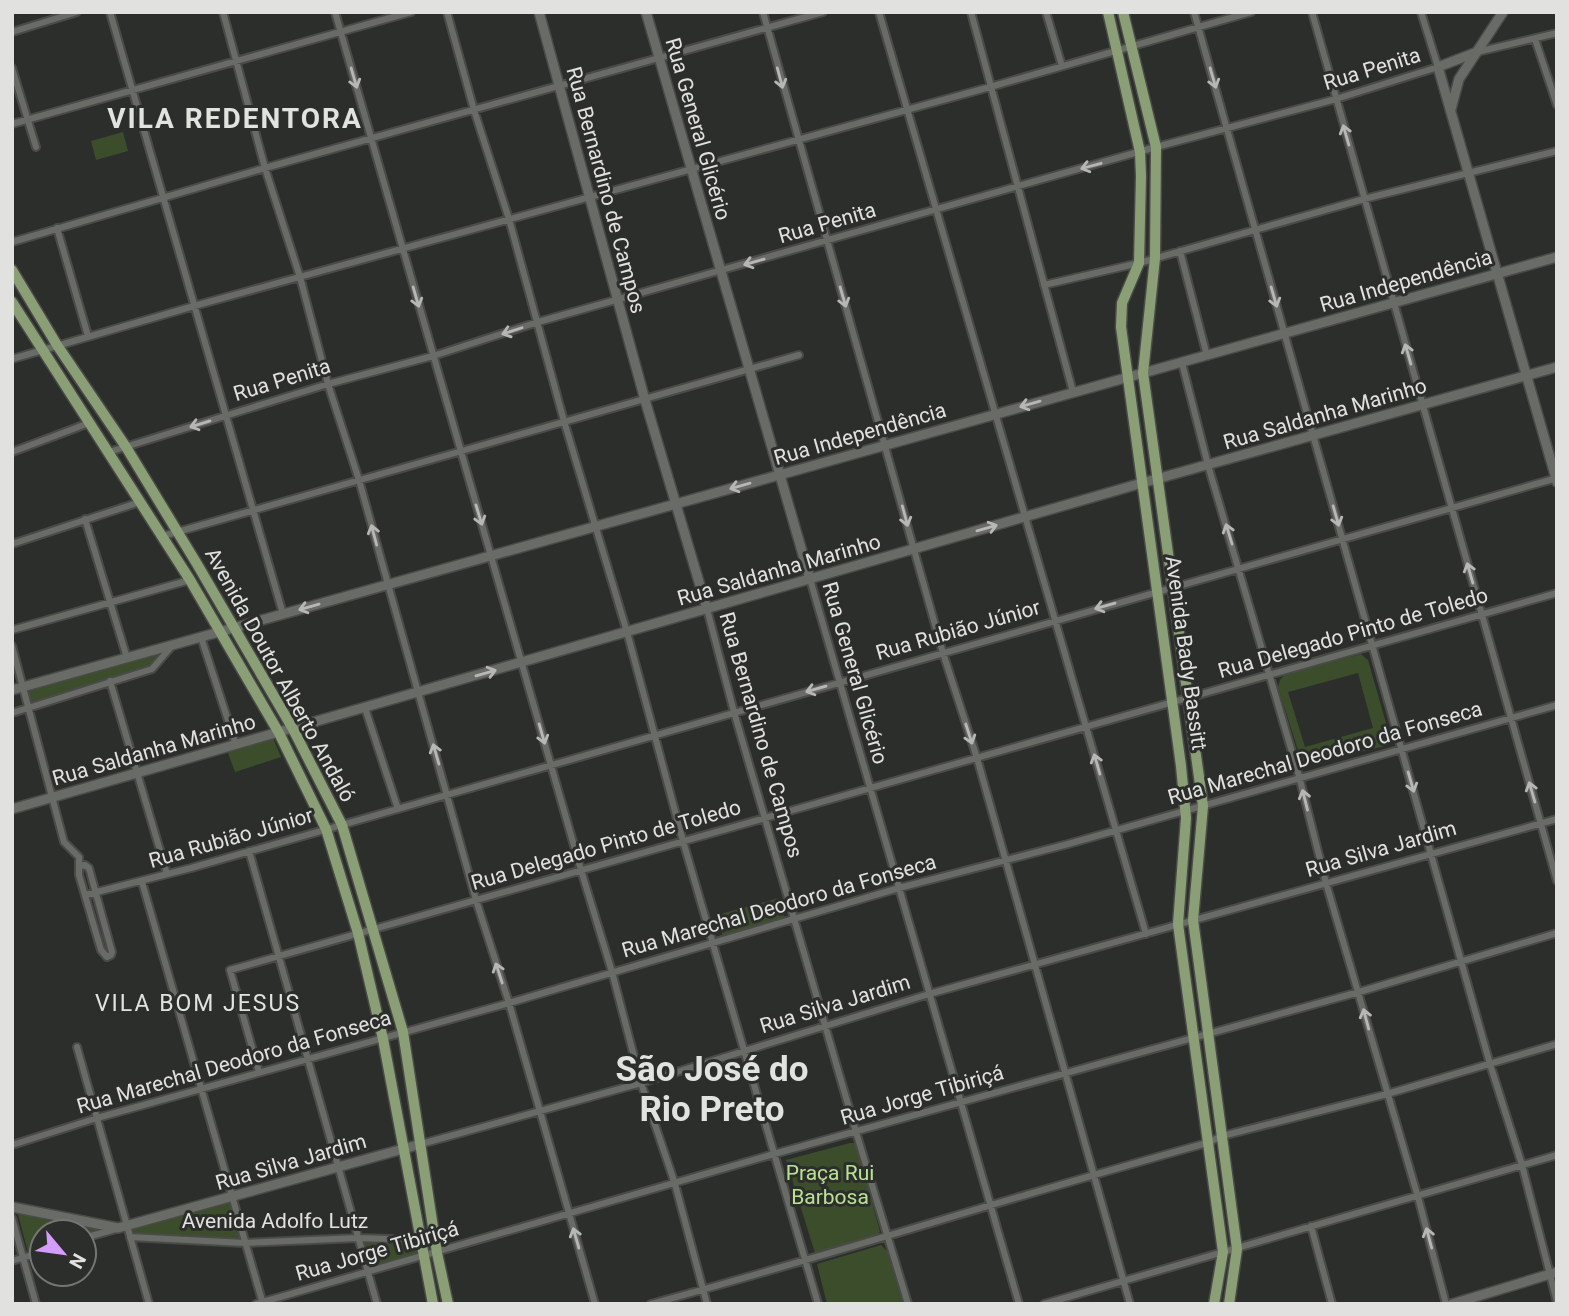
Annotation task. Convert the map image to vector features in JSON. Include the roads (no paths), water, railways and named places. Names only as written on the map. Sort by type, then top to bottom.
[{"type":"main road","name":"Avenida Bady Bassitt","points":[[1108,12],[1140,152],[1139,263],[1122,303],[1121,327],[1186,810],[1178,924],[1223,1252],[1214,1304]]},
{"type":"main road","name":"Avenida Bady Bassitt","points":[[1123,12],[1156,147],[1156,258],[1143,373],[1203,806],[1192,920],[1237,1249],[1229,1304]]},
{"type":"main road","name":"Avenida Doutor Alberto Andaló","points":[[12,270],[57,345],[126,447],[177,532],[293,729],[342,825],[403,1032],[437,1253],[448,1304]]},
{"type":"main road","name":"Avenida Doutor Alberto Andaló","points":[[12,302],[190,580],[279,733],[326,829],[358,933],[383,1039],[433,1304]]},
{"type":"street","points":[[12,32],[77,12]]},
{"type":"street","points":[[110,12],[284,614]]},
{"type":"street","points":[[223,12],[265,168],[359,480],[476,900],[509,1003],[595,1304]]},
{"type":"street","points":[[335,12],[460,453],[612,972],[641,1083],[674,1184],[707,1304]]},
{"type":"street","points":[[12,124],[411,12]]},
{"type":"street","points":[[447,12],[474,110],[509,219],[564,421],[656,735],[683,841],[818,1304]]},
{"type":"street","name":"Rua Bernardino de Campos","points":[[539,12],[734,712],[908,1304]]},
{"type":"street","name":"Rua General Glicério","points":[[646,12],[1018,1304]]},
{"type":"street","points":[[762,12],[943,653],[1036,965],[1130,1304]]},
{"type":"street","points":[[12,242],[822,12]]},
{"type":"street","points":[[879,12],[1146,934]]},
{"type":"street","points":[[971,12],[1073,392]]},
{"type":"street","points":[[1046,12],[1062,66]]},
{"type":"street","points":[[1194,12],[1490,1064],[1553,1273],[1557,1302]]},
{"type":"street","points":[[12,359],[1251,12]]},
{"type":"street","points":[[1312,12],[1557,881]]},
{"type":"street","points":[[1421,12],[1557,479]]},
{"type":"street","points":[[1450,111],[1459,79],[1503,12]]},
{"type":"street","name":"Rua Penita","points":[[109,452],[538,322],[1156,147],[1336,99],[1477,52],[1557,33]]},
{"type":"street","points":[[1535,40],[1557,105]]},
{"type":"street","points":[[12,68],[36,147]]},
{"type":"street","points":[[1044,285],[1139,263],[1364,199],[1557,151]]},
{"type":"street","points":[[57,228],[88,336]]},
{"type":"street","points":[[1180,251],[1208,356]]},
{"type":"street","name":"Rua Independência","points":[[12,690],[1557,257]]},
{"type":"street","points":[[163,536],[799,355]]},
{"type":"street","points":[[1182,363],[1208,465],[1299,776],[1326,883],[1418,1197],[1446,1304]]},
{"type":"street","name":"Rua Saldanha Marinho","points":[[12,808],[419,693],[1158,478],[1557,367]]},
{"type":"street","points":[[12,452],[89,423]]},
{"type":"street","name":"Rua Rubião Júnior","points":[[85,895],[342,825],[1557,479]]},
{"type":"street","points":[[12,544],[140,502]]},
{"type":"street","points":[[85,519],[127,658]]},
{"type":"street","points":[[12,630],[190,580]]},
{"type":"street","name":"Rua Delegado Pinto de Toledo","points":[[259,1072],[230,970],[1557,593]]},
{"type":"street","points":[[201,637],[236,745]]},
{"type":"street","points":[[12,646],[64,842],[79,857],[79,866],[79,875],[101,950],[107,957],[111,956],[89,868],[85,864],[79,866]]},
{"type":"street","name":"Rua Independência","points":[[12,713],[152,669],[172,646]]},
{"type":"street","points":[[110,681],[167,874]]},
{"type":"street","name":"Rua Marechal Deodoro da Fonseca","points":[[12,1145],[97,1118],[509,1003],[899,888],[1203,806],[1299,776],[1557,705]]},
{"type":"street","points":[[365,708],[398,809]]},
{"type":"street","name":"Rua Silva Jardim","points":[[98,1234],[641,1083],[929,995],[1557,819]]},
{"type":"street","points":[[249,851],[377,1304]]},
{"type":"street","points":[[142,881],[246,1243],[260,1303]]},
{"type":"street","points":[[89,910],[99,907]]},
{"type":"street","points":[[95,929],[105,927]]},
{"type":"street","name":"Rua Jorge Tibiriçá","points":[[260,1303],[774,1154],[1359,992],[1557,933]]},
{"type":"street","points":[[652,1304],[1207,1143],[1222,1136],[1387,1094],[1557,1044]]},
{"type":"street","points":[[77,1048],[123,1226],[130,1237],[149,1304]]},
{"type":"street","points":[[1044,1304],[1557,1155]]},
{"type":"street","points":[[12,1207],[123,1226]]},
{"type":"street","points":[[12,1218],[36,1304]]},
{"type":"street","points":[[1311,1226],[1332,1304]]},
{"type":"street","name":"Avenida Adolfo Lutz","points":[[130,1237],[246,1243],[358,1238],[420,1240]]},
{"type":"street","points":[[12,1261],[28,1256]]},
{"type":"street","points":[[1452,1304],[1553,1273]]},
{"type":"district","name":"VILA REDENTORA","points":[[235,118]]},
{"type":"district","name":"VILA BOM JESUS","points":[[198,1003]]},
{"type":"district","name":"São José do Rio Preto","points":[[712,1089]]},
{"type":"park label","name":"Praça Rui Barbosa","points":[[830,1185]]}]
